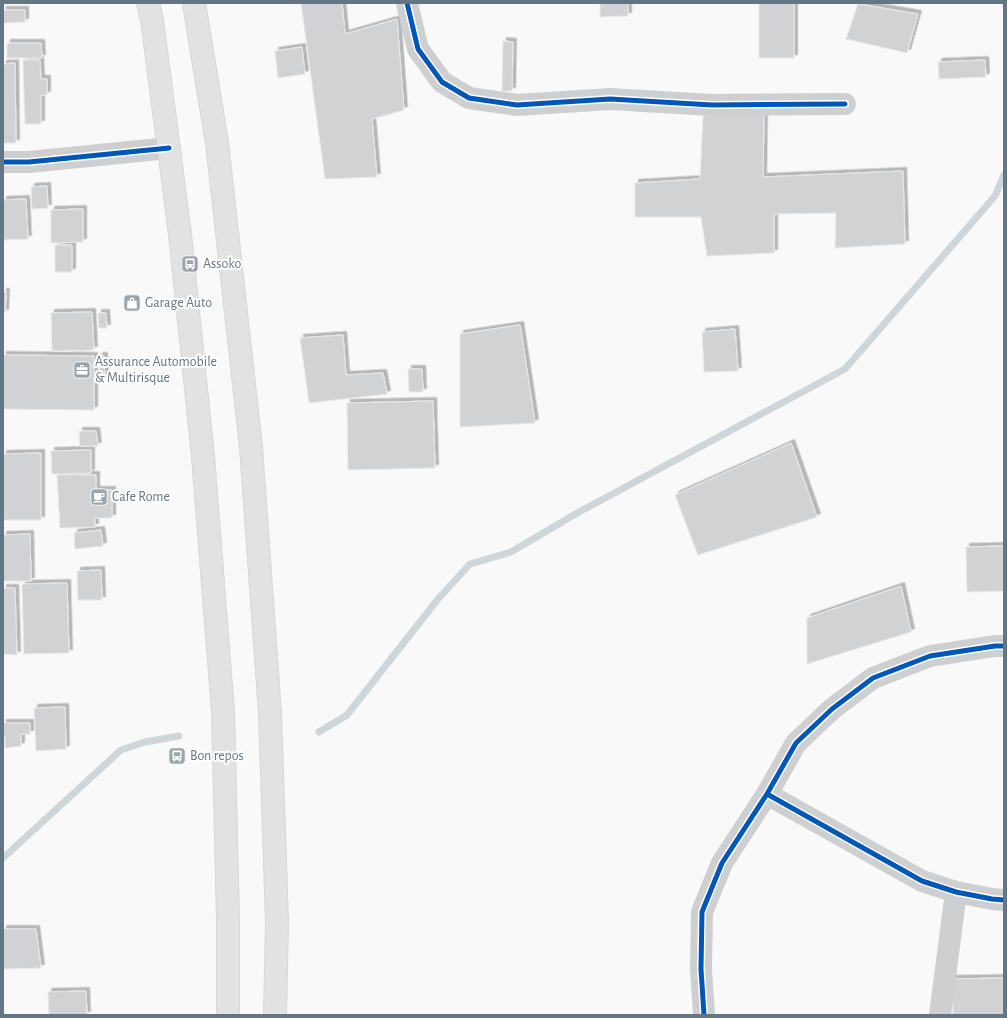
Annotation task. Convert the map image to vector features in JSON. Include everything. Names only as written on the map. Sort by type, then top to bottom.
[{"type":"main road","points":[[148,3],[152,20],[180,234],[203,456],[223,712],[228,921],[228,1015]]},
{"type":"main road","points":[[194,3],[217,143],[251,447],[270,712],[276,922],[275,1015]]},
{"type":"street","points":[[408,3],[418,49],[442,82],[469,98],[517,105],[610,99],[712,105],[845,104]]},
{"type":"street","points":[[3,162],[29,162],[169,148]]},
{"type":"street","points":[[704,1015],[701,969],[702,912],[722,863],[767,794],[796,743],[832,709],[873,678],[930,656],[995,646],[1004,646]]},
{"type":"street","points":[[767,794],[922,881],[956,892],[1004,900]]},
{"type":"street","points":[[940,1015],[956,892]]},
{"type":"building","points":[[301,3],[342,3],[345,34],[397,19],[404,110],[372,119],[377,177],[325,179]]},
{"type":"building","points":[[600,3],[628,3],[628,16],[600,17]]},
{"type":"building","points":[[759,3],[794,3],[794,58],[759,58]]},
{"type":"building","points":[[858,4],[918,14],[907,53],[846,39]]},
{"type":"building","points":[[3,10],[25,10],[25,22],[3,23]]},
{"type":"building","points":[[503,41],[513,42],[512,91],[502,91]]},
{"type":"building","points":[[7,43],[41,43],[42,58],[7,58]]},
{"type":"building","points":[[302,47],[305,74],[278,78],[275,51]]},
{"type":"building","points":[[23,60],[40,60],[41,79],[47,79],[47,95],[41,95],[41,124],[25,124]]},
{"type":"building","points":[[985,60],[986,77],[939,79],[938,62]]},
{"type":"building","points":[[15,63],[16,143],[3,143],[3,64]]},
{"type":"building","points":[[764,113],[763,177],[903,171],[905,244],[835,248],[836,213],[774,214],[774,253],[707,256],[701,217],[635,217],[635,183],[700,179],[703,116]]},
{"type":"building","points":[[47,186],[48,208],[32,209],[31,187]]},
{"type":"building","points":[[26,199],[28,239],[3,240],[3,200]]},
{"type":"building","points":[[83,209],[83,242],[51,243],[51,210]]},
{"type":"building","points":[[55,245],[72,245],[72,272],[55,272]]},
{"type":"building","points":[[3,292],[6,292],[5,313],[3,313]]},
{"type":"building","points":[[92,312],[94,350],[52,351],[51,313]]},
{"type":"building","points":[[98,313],[106,313],[107,328],[99,328]]},
{"type":"building","points":[[520,325],[535,423],[460,427],[460,334]]},
{"type":"building","points":[[735,329],[738,371],[704,372],[702,332]]},
{"type":"building","points":[[343,335],[346,375],[383,373],[387,394],[309,403],[300,338]]},
{"type":"building","points":[[3,355],[94,356],[94,410],[3,409]]},
{"type":"building","points":[[99,356],[104,356],[105,382],[100,382]]},
{"type":"building","points":[[408,369],[422,369],[423,392],[409,392]]},
{"type":"building","points":[[433,401],[435,468],[348,470],[347,403]]},
{"type":"building","points":[[79,431],[96,431],[98,446],[80,446]]},
{"type":"building","points":[[791,443],[817,517],[698,555],[675,495]]},
{"type":"building","points":[[91,450],[91,473],[52,474],[51,451]]},
{"type":"building","points":[[41,453],[41,520],[3,520],[3,454]]},
{"type":"building","points":[[57,475],[96,475],[96,490],[112,490],[112,518],[95,518],[95,527],[60,528]]},
{"type":"building","points":[[101,530],[103,546],[75,549],[74,533]]},
{"type":"building","points":[[30,534],[31,581],[3,581],[3,535]]},
{"type":"building","points":[[1004,546],[1004,591],[967,592],[966,547]]},
{"type":"building","points":[[101,570],[102,600],[78,600],[77,571]]},
{"type":"building","points":[[67,583],[69,653],[24,654],[22,584]]},
{"type":"building","points":[[901,586],[911,632],[807,664],[807,618]]},
{"type":"building","points":[[3,588],[15,588],[17,655],[3,654]]},
{"type":"building","points":[[65,707],[66,749],[36,751],[34,708]]},
{"type":"building","points":[[3,723],[30,723],[30,734],[21,734],[21,746],[5,748]]},
{"type":"building","points":[[3,929],[36,929],[41,968],[3,969]]},
{"type":"building","points":[[1004,978],[1004,1015],[953,1015],[952,979]]},
{"type":"building","points":[[86,991],[87,1015],[49,1015],[48,992]]},
{"type":"waterway","points":[[319,732],[347,715],[438,599],[470,564],[511,552],[579,512],[845,369],[995,196],[1004,175]]},
{"type":"waterway","points":[[3,858],[121,750],[145,742],[179,736]]},
{"type":"cycle path","points":[[407,3],[418,49],[442,82],[469,98],[517,105],[610,99],[712,105],[845,104]]},
{"type":"cycle path","points":[[3,162],[29,162],[169,148]]},
{"type":"cycle path","points":[[704,1015],[701,969],[702,912],[722,863],[767,794],[796,743],[832,709],[873,678],[930,656],[995,646],[1004,646]]},
{"type":"cycle path","points":[[767,794],[922,881],[956,892],[1004,900]]},
{"type":"place","name":"Assoko","points":[[190,264]]},
{"type":"place","name":"Garage Auto","points":[[132,303]]},
{"type":"place","name":"Assurance Automobile & Multirisque","points":[[82,370]]},
{"type":"place","name":"Cafe Rome","points":[[99,497]]},
{"type":"place","name":"Bon repos","points":[[177,756]]}]
